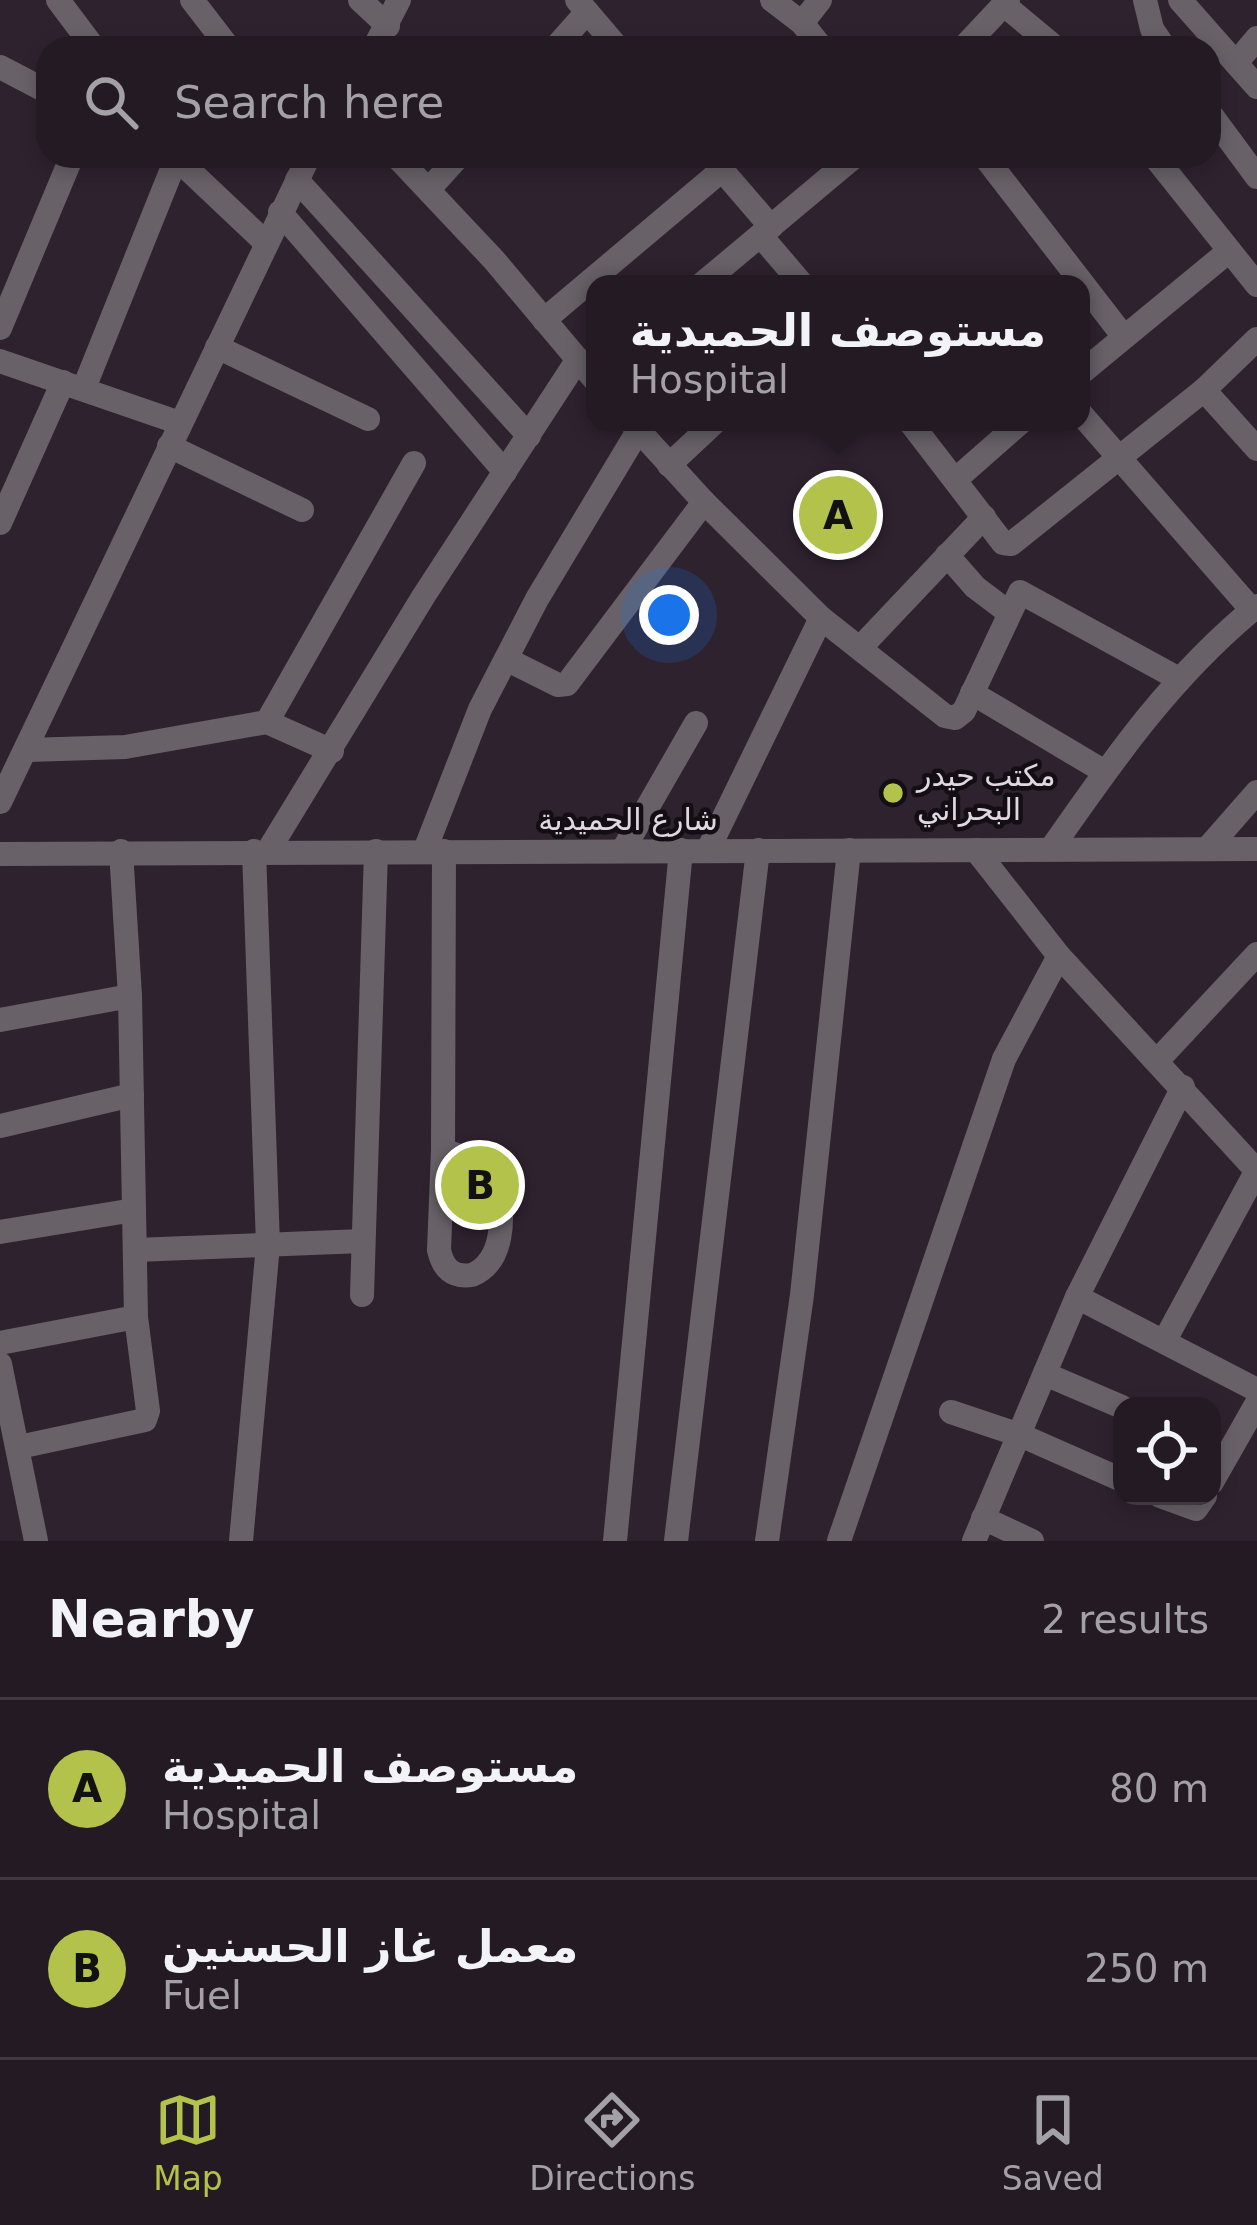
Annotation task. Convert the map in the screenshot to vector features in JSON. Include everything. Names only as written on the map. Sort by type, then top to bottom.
[{"type":"street","points":[[58,0],[85,36]]},
{"type":"street","points":[[192,0],[220,36]]},
{"type":"street","points":[[360,0],[380,36]]},
{"type":"street","points":[[381,36],[399,0]]},
{"type":"street","points":[[772,0],[812,36]]},
{"type":"street","points":[[802,23],[820,0]]},
{"type":"street","points":[[1145,0],[1157,36]]},
{"type":"street","points":[[1180,0],[1212,36]]},
{"type":"street","points":[[974,36],[1006,2],[1043,36]]},
{"type":"street","points":[[563,36],[582,6],[608,36]]},
{"type":"street","points":[[1236,63],[1257,38]]},
{"type":"street","points":[[1221,46],[1257,87]]},
{"type":"street","points":[[0,67],[36,86]]},
{"type":"street","points":[[1221,128],[1257,176]]},
{"type":"street","points":[[0,328],[67,168]]},
{"type":"street","points":[[0,523],[74,385],[171,168]]},
{"type":"street","points":[[186,168],[266,243]]},
{"type":"street","points":[[0,802],[16,756],[303,168]]},
{"type":"street","points":[[409,168],[586,367]]},
{"type":"street","points":[[430,188],[448,168]]},
{"type":"street","points":[[593,275],[711,168]]},
{"type":"street","points":[[720,168],[796,275]]},
{"type":"street","points":[[713,275],[841,168]]},
{"type":"street","points":[[993,168],[1076,275]]},
{"type":"street","points":[[1164,168],[1257,285]]},
{"type":"street","points":[[297,180],[529,436]]},
{"type":"street","points":[[280,212],[505,472]]},
{"type":"street","points":[[1090,365],[1229,250]]},
{"type":"street","points":[[544,320],[586,282]]},
{"type":"street","points":[[1090,293],[1124,337]]},
{"type":"street","points":[[917,431],[1004,543],[1011,544],[1204,390],[1257,339]]},
{"type":"street","points":[[217,347],[368,419]]},
{"type":"street","points":[[0,361],[74,385],[175,434],[302,510]]},
{"type":"street","points":[[242,1541],[268,1245],[261,851],[332,751],[423,597],[529,436],[586,376]]},
{"type":"street","points":[[1204,390],[1257,449]]},
{"type":"street","points":[[1051,849],[1179,679],[1254,608],[1090,425]]},
{"type":"street","points":[[443,1150],[477,1162],[499,1186],[498,1248],[486,1266],[472,1275],[451,1272],[443,1265],[439,1250],[443,1150],[434,850],[480,709],[631,431]]},
{"type":"street","points":[[638,431],[821,617],[945,716],[955,718],[964,711],[1020,592],[1179,679]]},
{"type":"street","points":[[669,465],[705,431]]},
{"type":"street","points":[[955,480],[1011,431]]},
{"type":"street","points":[[267,722],[414,464]]},
{"type":"street","points":[[506,659],[558,685],[568,683],[704,502]]},
{"type":"street","points":[[860,648],[983,517]]},
{"type":"street","points":[[947,555],[975,587],[1008,612]]},
{"type":"street","points":[[708,850],[821,617]]},
{"type":"street","points":[[972,693],[1105,772]]},
{"type":"street","points":[[16,756],[124,747],[267,722],[332,751]]},
{"type":"street","points":[[623,850],[696,723]]},
{"type":"street","points":[[1207,849],[1257,792]]},
{"type":"street","name":"شارع الحميدية","points":[[0,854],[1257,849]]},
{"type":"street","points":[[362,1295],[376,850]]},
{"type":"street","points":[[615,1541],[681,850]]},
{"type":"street","points":[[676,1541],[758,850]]},
{"type":"street","points":[[767,1541],[802,1295],[849,850]]},
{"type":"street","points":[[976,850],[1059,956],[1257,1171],[1165,1340]]},
{"type":"street","points":[[19,1447],[145,1420],[148,1412],[136,1318],[130,996],[122,851]]},
{"type":"street","points":[[1157,1060],[1257,954]]},
{"type":"street","points":[[839,1541],[1004,1059],[1059,956]]},
{"type":"street","points":[[0,1020],[130,996]]},
{"type":"street","points":[[1032,1541],[978,1530],[1077,1297],[1183,1087]]},
{"type":"street","points":[[0,1126],[132,1095]]},
{"type":"street","points":[[0,1232],[134,1210]]},
{"type":"street","points":[[135,1250],[363,1240]]},
{"type":"street","points":[[1077,1297],[1257,1390]]},
{"type":"street","points":[[0,1343],[136,1318]]},
{"type":"street","points":[[0,1364],[36,1541]]},
{"type":"street","points":[[1045,1375],[1113,1403]]},
{"type":"street","points":[[1221,1447],[1257,1403]]},
{"type":"street","points":[[951,1412],[1020,1435],[1113,1476]]},
{"type":"place","name":"مستوصف الحميدية","points":[[838,515]]},
{"type":"place","name":"مكتب حيدر البحراني","points":[[893,793]]},
{"type":"place","name":"معمل غاز الحسنين","points":[[480,1185]]}]
